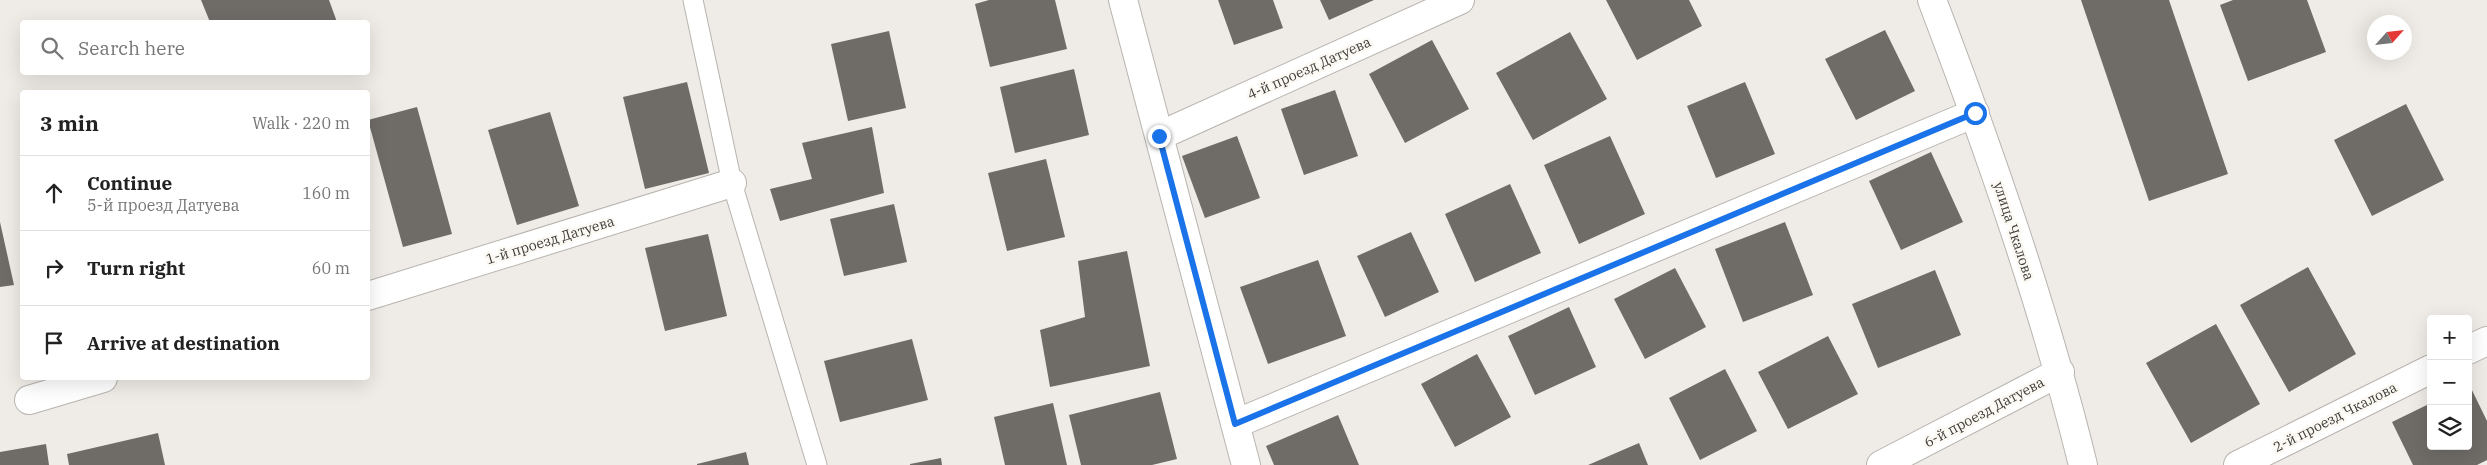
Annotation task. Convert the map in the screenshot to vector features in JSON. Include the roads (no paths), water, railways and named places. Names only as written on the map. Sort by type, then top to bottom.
[{"type":"street","points":[[1123,0],[1235,424],[1242,464]]},
{"type":"street","name":"4-й проезд Датуева","points":[[1159,136],[1460,0]]},
{"type":"street","name":"улица Чкалова","points":[[1932,0],[1975,113],[2060,372],[2083,465]]},
{"type":"street","points":[[1235,424],[1975,113]]},
{"type":"street","name":"1-й проезд Датуева","points":[[370,295],[732,183]]},
{"type":"street","points":[[2472,348],[2487,341]]},
{"type":"street","name":"2-й проезд Чкалова","points":[[2238,465],[2427,371]]},
{"type":"street","name":"6-й проезд Датуева","points":[[1880,465],[1898,458],[2060,372]]},
{"type":"street","points":[[29,400],[95,380]]},
{"type":"lane","points":[[693,0],[732,183],[817,465]]}]
